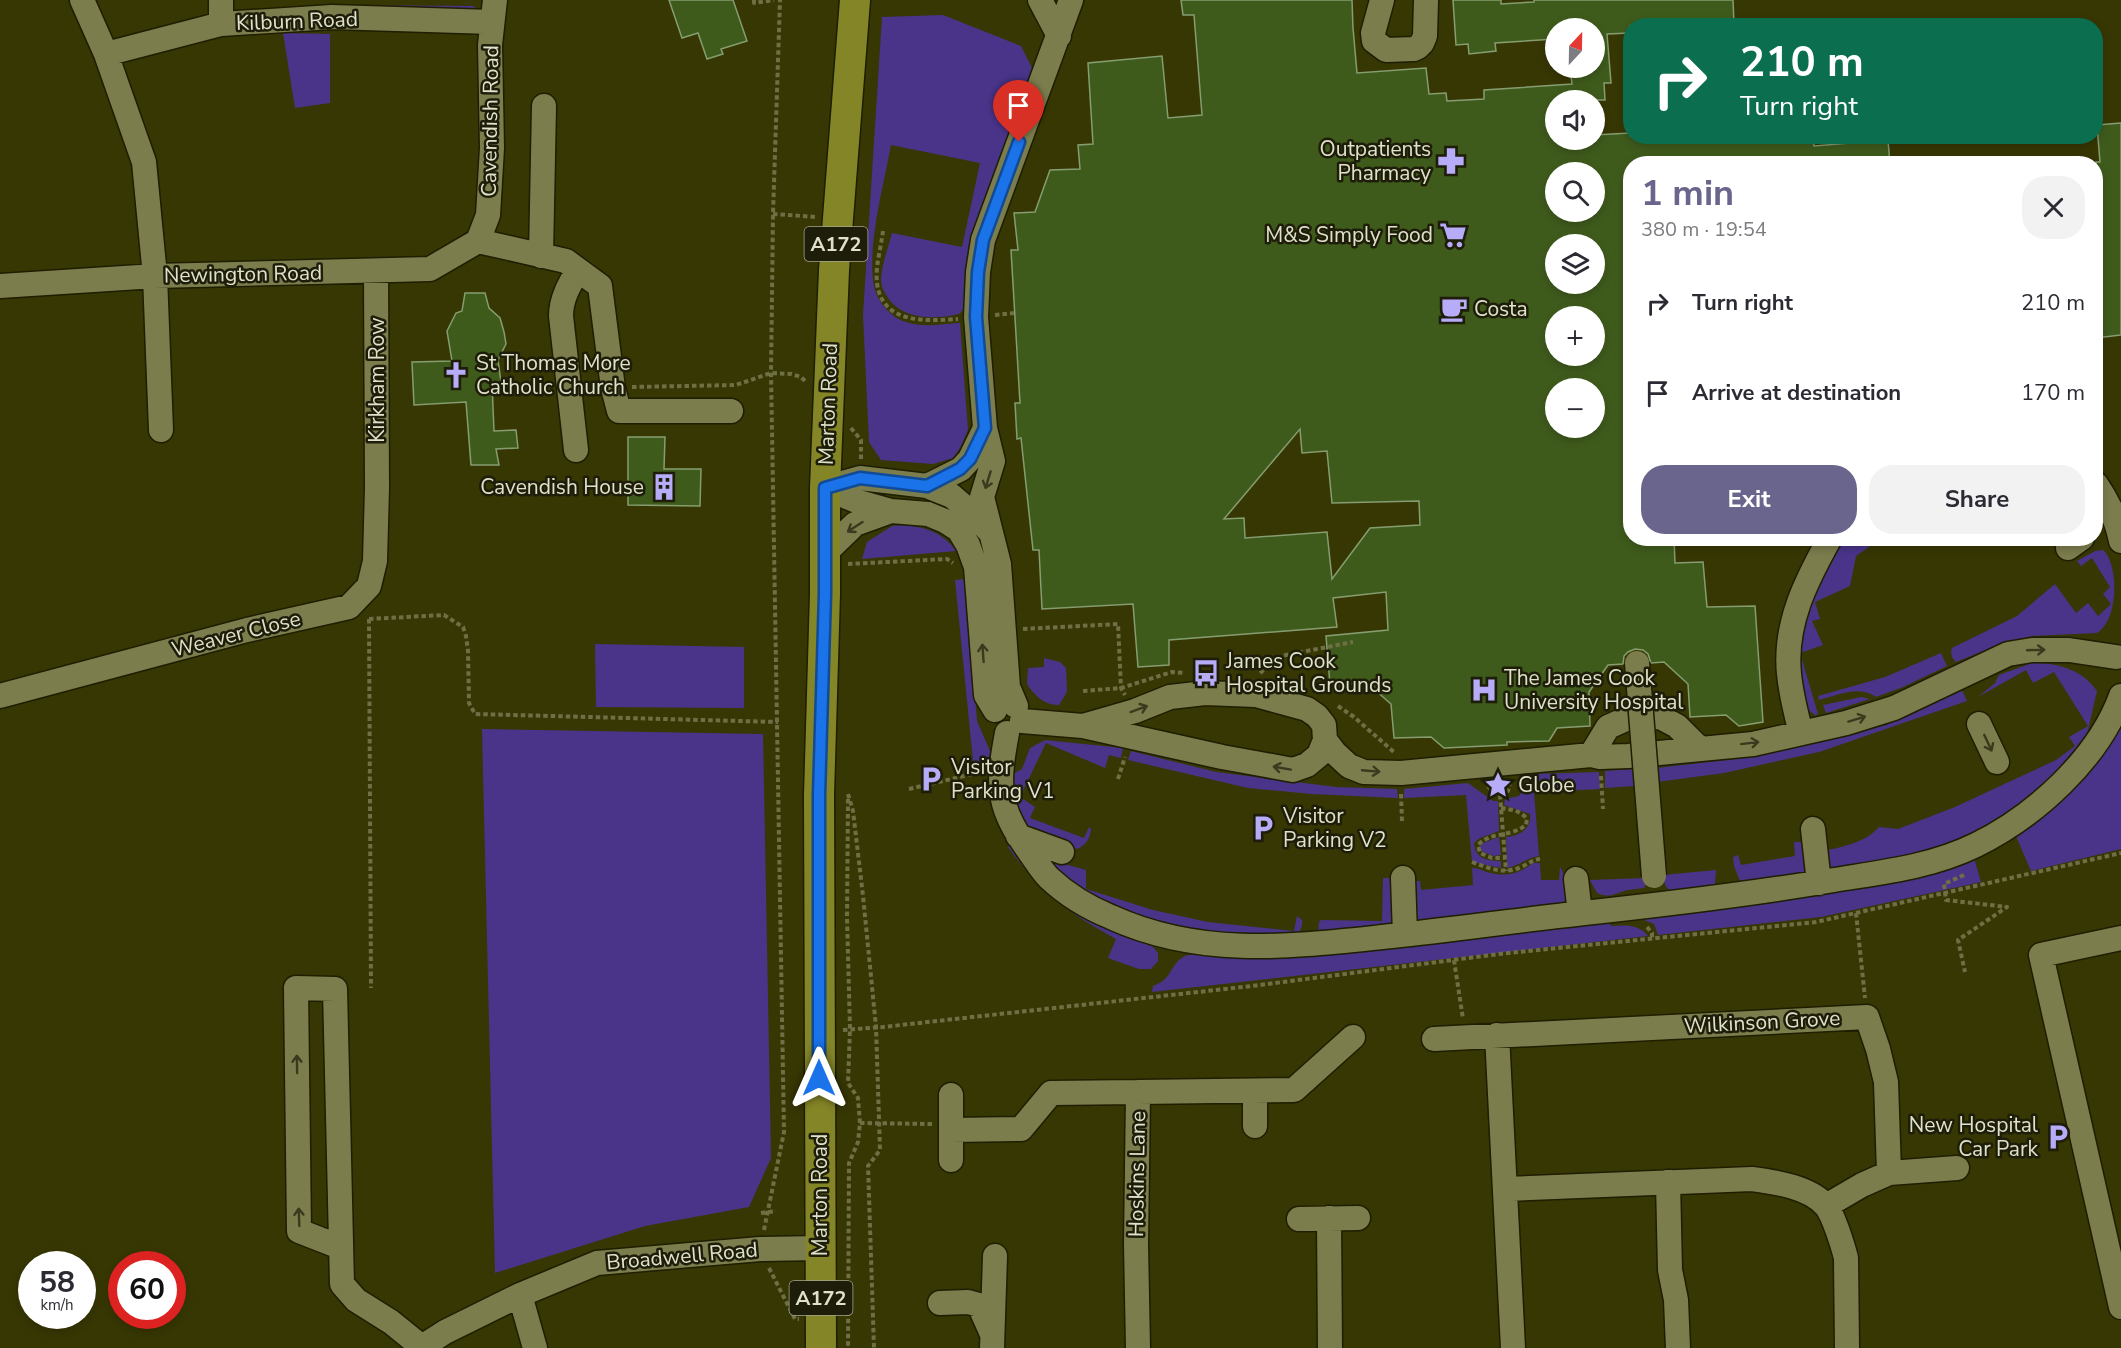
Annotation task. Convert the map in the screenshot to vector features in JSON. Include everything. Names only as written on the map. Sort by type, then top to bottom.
[{"type":"main road","name":"Marton Road","points":[[821,1348],[819,795],[835,561],[825,488],[827,402],[838,218],[855,0]]},
{"type":"street","points":[[82,0],[106,54],[144,162],[155,276],[161,430]]},
{"type":"street","points":[[1040,0],[1059,36]]},
{"type":"street","points":[[1071,0],[983,240],[978,272],[976,317],[985,428],[993,461],[982,497],[999,564],[1010,717],[1000,769],[1000,785],[1006,810],[1018,836],[1048,878],[1091,909],[1136,929],[1177,940],[1219,946],[1312,944],[1819,883],[1932,863],[1977,845],[2019,819],[2052,793],[2079,766],[2113,717],[2121,696]]},
{"type":"street","points":[[1382,0],[1373,33],[1374,41],[1386,50],[1414,49],[1422,43],[1425,36],[1426,0]]},
{"type":"street","name":"Kilburn Road","points":[[106,54],[221,12],[332,17],[494,11]]},
{"type":"street","name":"Cavendish Road","points":[[478,241],[488,215],[492,148],[490,45],[494,11]]},
{"type":"street","points":[[541,256],[544,106]]},
{"type":"street","points":[[478,241],[566,261],[600,286],[613,388],[619,411],[731,411]]},
{"type":"street","name":"Newington Road","points":[[0,286],[155,276],[430,269],[478,241]]},
{"type":"street","points":[[576,450],[561,306],[578,270]]},
{"type":"street","name":"Kirkham Row","points":[[362,593],[369,586],[375,561],[376,271]]},
{"type":"street","points":[[927,486],[960,469],[970,459],[985,428]]},
{"type":"street","points":[[825,488],[860,478],[927,486],[952,496],[991,532]]},
{"type":"street","points":[[825,488],[859,502],[891,511],[928,514],[959,530],[968,545],[976,567],[986,695],[1010,717],[1083,726],[1222,758],[1293,770],[1307,765],[1319,754],[1326,740]]},
{"type":"street","points":[[2103,495],[2110,518],[2121,541]]},
{"type":"street","points":[[835,561],[842,536],[858,523],[891,511]]},
{"type":"street","points":[[1801,734],[1789,673],[1789,639],[1798,601],[1825,546]]},
{"type":"street","name":"Weaver Close","points":[[0,696],[235,633],[349,607],[362,593]]},
{"type":"street","points":[[1083,726],[1135,711],[1170,697],[1205,693],[1256,695],[1307,709],[1317,716],[1324,726],[1326,740],[1335,753],[1349,766],[1364,772],[1401,773],[1591,755],[1628,756],[1753,744],[1845,723],[1894,708],[2008,654],[2032,650],[2060,650],[2119,658]]},
{"type":"street","points":[[1637,663],[1658,904]]},
{"type":"street","points":[[1591,755],[1608,726],[1626,719],[1660,717],[1677,726],[1699,748]]},
{"type":"street","points":[[1979,723],[1997,762]]},
{"type":"street","points":[[1813,829],[1819,883]]},
{"type":"street","points":[[1018,836],[1062,852]]},
{"type":"street","points":[[1402,878],[1405,934]]},
{"type":"street","points":[[1576,879],[1580,913]]},
{"type":"street","points":[[2121,938],[2041,955],[2121,1307]]},
{"type":"street","points":[[340,1247],[300,1231],[296,988],[335,988],[342,1284],[356,1300],[391,1322],[421,1348]]},
{"type":"street","name":"Wilkinson Grove","points":[[1434,1039],[1867,1017],[1886,1082],[1889,1173]]},
{"type":"street","points":[[1497,1035],[1513,1348]]},
{"type":"street","name":"Hoskins Lane","points":[[1138,1348],[1136,1244],[1138,1092],[1294,1090],[1353,1037]]},
{"type":"street","points":[[951,1127],[1022,1129],[1051,1093],[1138,1092]]},
{"type":"street","points":[[1255,1092],[1255,1126]]},
{"type":"street","points":[[951,1095],[951,1160]]},
{"type":"street","points":[[297,1122],[310,1114],[322,1113],[338,1118]]},
{"type":"street","points":[[1826,1206],[1862,1185],[1889,1173],[1957,1168]]},
{"type":"street","points":[[1505,1190],[1752,1179],[1787,1185],[1807,1193],[1826,1206],[1839,1234],[1846,1258],[1847,1348]]},
{"type":"street","points":[[1668,1182],[1670,1270],[1676,1300],[1678,1348]]},
{"type":"street","points":[[1329,1218],[1330,1348]]},
{"type":"street","points":[[1299,1219],[1358,1218]]},
{"type":"street","name":"Broadwell Road","points":[[421,1348],[445,1332],[520,1295],[597,1263],[760,1249],[820,1248]]},
{"type":"street","points":[[992,1341],[995,1256]]},
{"type":"street","points":[[520,1295],[536,1348]]},
{"type":"street","points":[[940,1303],[968,1302],[979,1305],[992,1341]]},
{"type":"path","points":[[754,0],[754,3],[774,0]]},
{"type":"path","points":[[780,0],[773,214],[771,373],[784,1132],[760,1249],[795,1319]]},
{"type":"path","points":[[773,214],[838,218]]},
{"type":"path","points":[[884,231],[877,285],[890,309],[904,318],[917,321],[1014,312]]},
{"type":"path","points":[[613,388],[736,386],[771,373],[801,377],[861,440],[860,478]]},
{"type":"path","points":[[835,561],[858,523]]},
{"type":"path","points":[[835,561],[947,559],[960,569],[976,567]]},
{"type":"path","points":[[362,593],[368,605],[369,619],[371,987]]},
{"type":"path","points":[[369,619],[444,615],[463,627],[468,651],[469,704],[475,714],[778,722]]},
{"type":"path","points":[[1017,630],[1118,624],[1121,688],[1083,691]]},
{"type":"path","points":[[1260,673],[1281,656],[1353,642]]},
{"type":"path","points":[[1329,701],[1354,717],[1400,758],[1402,821]]},
{"type":"path","points":[[909,789],[1000,769]]},
{"type":"path","points":[[1602,788],[1603,809]]},
{"type":"path","points":[[848,1348],[849,1163],[858,1142],[861,1123],[858,1098],[848,1083],[848,795],[853,811],[876,1027],[880,1150],[868,1166],[874,1348]]},
{"type":"path","points":[[1500,795],[1506,871]]},
{"type":"path","points":[[1501,808],[1516,810],[1527,819],[1526,825],[1518,831],[1485,838],[1478,845],[1480,853],[1492,858],[1505,858]]},
{"type":"path","points":[[819,1032],[1252,986],[1454,960],[1816,922],[2121,853]]},
{"type":"path","points":[[1472,862],[1493,870],[1506,871],[1521,868],[1532,860],[1540,859]]},
{"type":"path","points":[[1945,892],[1946,900],[2007,907],[1958,940],[1965,972]]},
{"type":"path","points":[[1856,914],[1867,1017]]},
{"type":"path","points":[[1454,960],[1466,1037]]},
{"type":"path","points":[[861,1123],[951,1127]]},
{"type":"path","points":[[761,1213],[776,1211]]},
{"type":"shaded area","points":[[338,5],[473,6],[477,9],[338,10]]},
{"type":"shaded area","points":[[943,15],[1021,46],[1033,70],[966,307],[959,314],[929,317],[901,310],[884,292],[881,279],[892,233],[962,247],[980,163],[891,145],[874,238],[872,257],[875,290],[887,310],[901,320],[926,325],[960,323],[968,430],[953,458],[933,464],[881,460],[869,442],[863,315],[882,17]]},
{"type":"shaded area","points":[[283,33],[330,34],[330,103],[295,108]]},
{"type":"shaded area","points":[[892,526],[919,527],[940,535],[956,551],[862,559],[867,542]]},
{"type":"shaded area","points":[[1836,546],[1869,546],[1856,556],[1850,586],[1815,602],[1820,619],[1812,621],[1823,645],[1800,653],[1818,714],[1815,715],[1807,709],[1796,671],[1807,597]]},
{"type":"shaded area","points":[[2103,550],[2112,567],[2114,592],[2109,617],[2097,633],[2032,636],[2003,643],[1956,662],[1953,659],[1952,648],[2017,616],[2055,584],[2076,613],[2088,603],[2098,616],[2111,604],[2103,594],[2110,587],[2092,558],[2081,566],[2077,561],[2095,551]]},
{"type":"shaded area","points":[[966,579],[977,721],[990,751],[989,765],[975,767],[955,580]]},
{"type":"shaded area","points":[[595,644],[744,647],[744,708],[596,707]]},
{"type":"shaded area","points":[[1941,653],[1947,666],[1903,687],[1876,697],[1869,693],[1855,691],[1819,700],[1818,696],[1885,677]]},
{"type":"shaded area","points":[[1044,658],[1060,662],[1066,668],[1067,692],[1059,705],[1049,704],[1040,699],[1027,684],[1028,668],[1044,667]]},
{"type":"shaded area","points":[[2032,663],[2051,664],[2076,672],[2091,683],[2097,691],[2085,743],[2044,789],[2007,819],[1914,860],[1829,871],[1819,852],[1859,841],[1879,827],[1898,829],[1955,807],[2056,760],[2075,746],[2069,737],[2088,726],[2054,672],[2033,683],[2026,670],[1978,697],[1995,683],[1999,675]]},
{"type":"shaded area","points":[[1962,690],[1967,701],[1819,752],[1724,773],[1657,782],[1656,768],[1736,759],[1802,746],[1887,725],[1895,718],[1912,714]]},
{"type":"shaded area","points":[[1861,697],[1870,699],[1826,713],[1823,705]]},
{"type":"shaded area","points":[[2121,725],[2121,849],[2031,871],[2016,836],[2039,820],[2060,800]]},
{"type":"shaded area","points":[[482,729],[763,734],[771,1158],[749,1207],[645,1226],[495,1273]]},
{"type":"shaded area","points":[[1045,740],[1123,748],[1121,758],[1109,755],[1105,768],[1046,743],[1020,797],[1035,807],[1030,818],[1084,838],[1089,827],[1091,829],[1089,839],[1077,849],[1061,845],[1037,834],[1028,826],[1017,806],[1010,776],[1022,769],[1030,748]]},
{"type":"shaded area","points":[[1131,751],[1216,772],[1336,787],[1397,789],[1398,798],[1248,788],[1128,760]]},
{"type":"shaded area","points":[[1633,769],[1635,786],[1605,788],[1605,771]]},
{"type":"shaded area","points":[[1599,772],[1600,789],[1534,792],[1539,856],[1507,868],[1506,837],[1524,831],[1529,824],[1530,814],[1504,805],[1505,799],[1519,796],[1534,774]]},
{"type":"shaded area","points":[[1468,783],[1493,801],[1498,801],[1499,831],[1480,838],[1474,843],[1482,858],[1501,861],[1501,868],[1472,862],[1466,795],[1404,798],[1404,789]]},
{"type":"shaded area","points":[[1499,837],[1501,855],[1493,856],[1481,851],[1480,847],[1483,843]]},
{"type":"shaded area","points":[[1013,841],[1101,925],[1153,947],[1158,953],[1158,961],[1151,969],[1139,969],[1108,958],[1116,939],[1083,920],[1044,889],[1008,847]]},
{"type":"shaded area","points":[[1794,842],[1800,842],[1808,849],[1808,870],[1803,876],[1750,885],[1740,881],[1733,857],[1738,855],[1741,865],[1795,856]]},
{"type":"shaded area","points":[[1974,858],[1981,882],[1821,917],[1658,935],[1654,924],[1634,916],[1729,907],[1868,888],[1926,874]]},
{"type":"shaded area","points":[[1054,861],[1086,870],[1086,889],[1153,910],[1208,922],[1294,931],[1297,916],[1302,920],[1302,927],[1295,936],[1230,933],[1169,924],[1110,905],[1082,890],[1055,870]]},
{"type":"shaded area","points":[[1533,863],[1540,863],[1541,880],[1559,880],[1560,867],[1566,886],[1563,905],[1414,922],[1411,881],[1420,881],[1421,890],[1473,885],[1472,868],[1497,874],[1508,874],[1518,872]]},
{"type":"shaded area","points":[[1716,870],[1715,884],[1710,888],[1686,893],[1668,889],[1663,875]]},
{"type":"shaded area","points":[[1383,878],[1389,878],[1395,882],[1394,927],[1318,931],[1321,920],[1382,921]]},
{"type":"shaded area","points":[[1645,878],[1644,888],[1609,895],[1597,893],[1590,880]]},
{"type":"shaded area","points":[[1609,922],[1611,926],[1636,927],[1648,936],[1152,992],[1153,986],[1168,976],[1175,964],[1183,957],[1194,954],[1240,956]]},
{"type":"building","points":[[669,0],[733,0],[747,41],[721,49],[723,54],[707,59],[698,33],[682,38]]},
{"type":"building","points":[[1181,0],[1352,0],[1357,73],[1426,68],[1429,94],[1446,93],[1447,101],[1484,99],[1484,90],[1572,84],[1571,78],[1605,78],[1605,18],[1545,18],[1545,40],[1495,43],[1496,51],[1469,54],[1468,44],[1456,45],[1453,0],[1501,0],[1501,4],[1534,2],[1534,0],[1733,0],[1734,18],[1623,18],[1623,33],[1607,34],[1611,83],[1604,83],[1604,90],[1545,90],[1545,150],[1605,150],[1605,134],[1623,133],[1623,144],[1814,144],[1814,146],[1888,144],[1889,156],[1623,156],[1623,546],[1674,546],[1675,563],[1703,562],[1707,607],[1755,606],[1763,722],[1739,726],[1726,715],[1690,717],[1688,684],[1664,662],[1651,663],[1648,654],[1643,650],[1635,649],[1624,656],[1623,664],[1608,665],[1589,692],[1590,726],[1557,728],[1549,741],[1444,748],[1431,737],[1394,738],[1391,704],[1367,683],[1330,685],[1326,636],[1388,630],[1386,592],[1333,598],[1337,627],[1169,640],[1169,665],[1138,667],[1133,604],[1042,609],[1039,550],[1033,550],[1021,438],[1017,439],[1015,403],[1020,403],[1011,250],[1018,250],[1014,213],[1035,212],[1050,170],[1080,169],[1078,145],[1093,144],[1088,63],[1162,56],[1168,118],[1202,115],[1194,15],[1183,15]],"holes":[[[1300,429],[1302,453],[1327,451],[1332,503],[1419,501],[1420,525],[1370,528],[1332,579],[1327,532],[1245,538],[1244,518],[1224,519]]]},
{"type":"building","points":[[2121,123],[2121,335],[2103,337],[2103,156],[2100,156],[2099,144],[2103,144],[2103,124]]},
{"type":"building","name":"St Thomas More Catholic Church","points":[[465,293],[485,293],[489,308],[500,318],[504,332],[506,344],[498,360],[501,382],[492,383],[494,431],[516,430],[518,448],[496,449],[499,465],[471,465],[466,402],[414,405],[412,362],[452,361],[447,331],[456,313],[462,311]]},
{"type":"building","name":"Cavendish House","points":[[628,437],[665,437],[664,469],[701,469],[700,506],[628,505]]},
{"type":"place","name":"Outpatients Pharmacy","points":[[1451,161]]},
{"type":"place","name":"M&S Simply Food","points":[[1453,235]]},
{"type":"place","name":"Costa","points":[[1454,309]]},
{"type":"place","name":"St Thomas More Catholic Church","points":[[456,375]]},
{"type":"place","name":"Cavendish House","points":[[664,487]]},
{"type":"place","name":"James Cook Hospital Grounds","points":[[1206,673]]},
{"type":"place","name":"The James Cook University Hospital","points":[[1484,690]]},
{"type":"place","name":"Visitor Parking V1","points":[[931,779]]},
{"type":"place","name":"Globe","points":[[1498,785]]},
{"type":"place","name":"Visitor Parking V2","points":[[1263,828]]},
{"type":"place","name":"New Hospital Car Park","points":[[2058,1137]]},
{"type":"route","points":[[819,1078],[819,795],[826,566],[825,488],[860,478],[927,486],[960,469],[970,459],[985,428],[976,317],[978,272],[983,240],[1019,142]]}]
